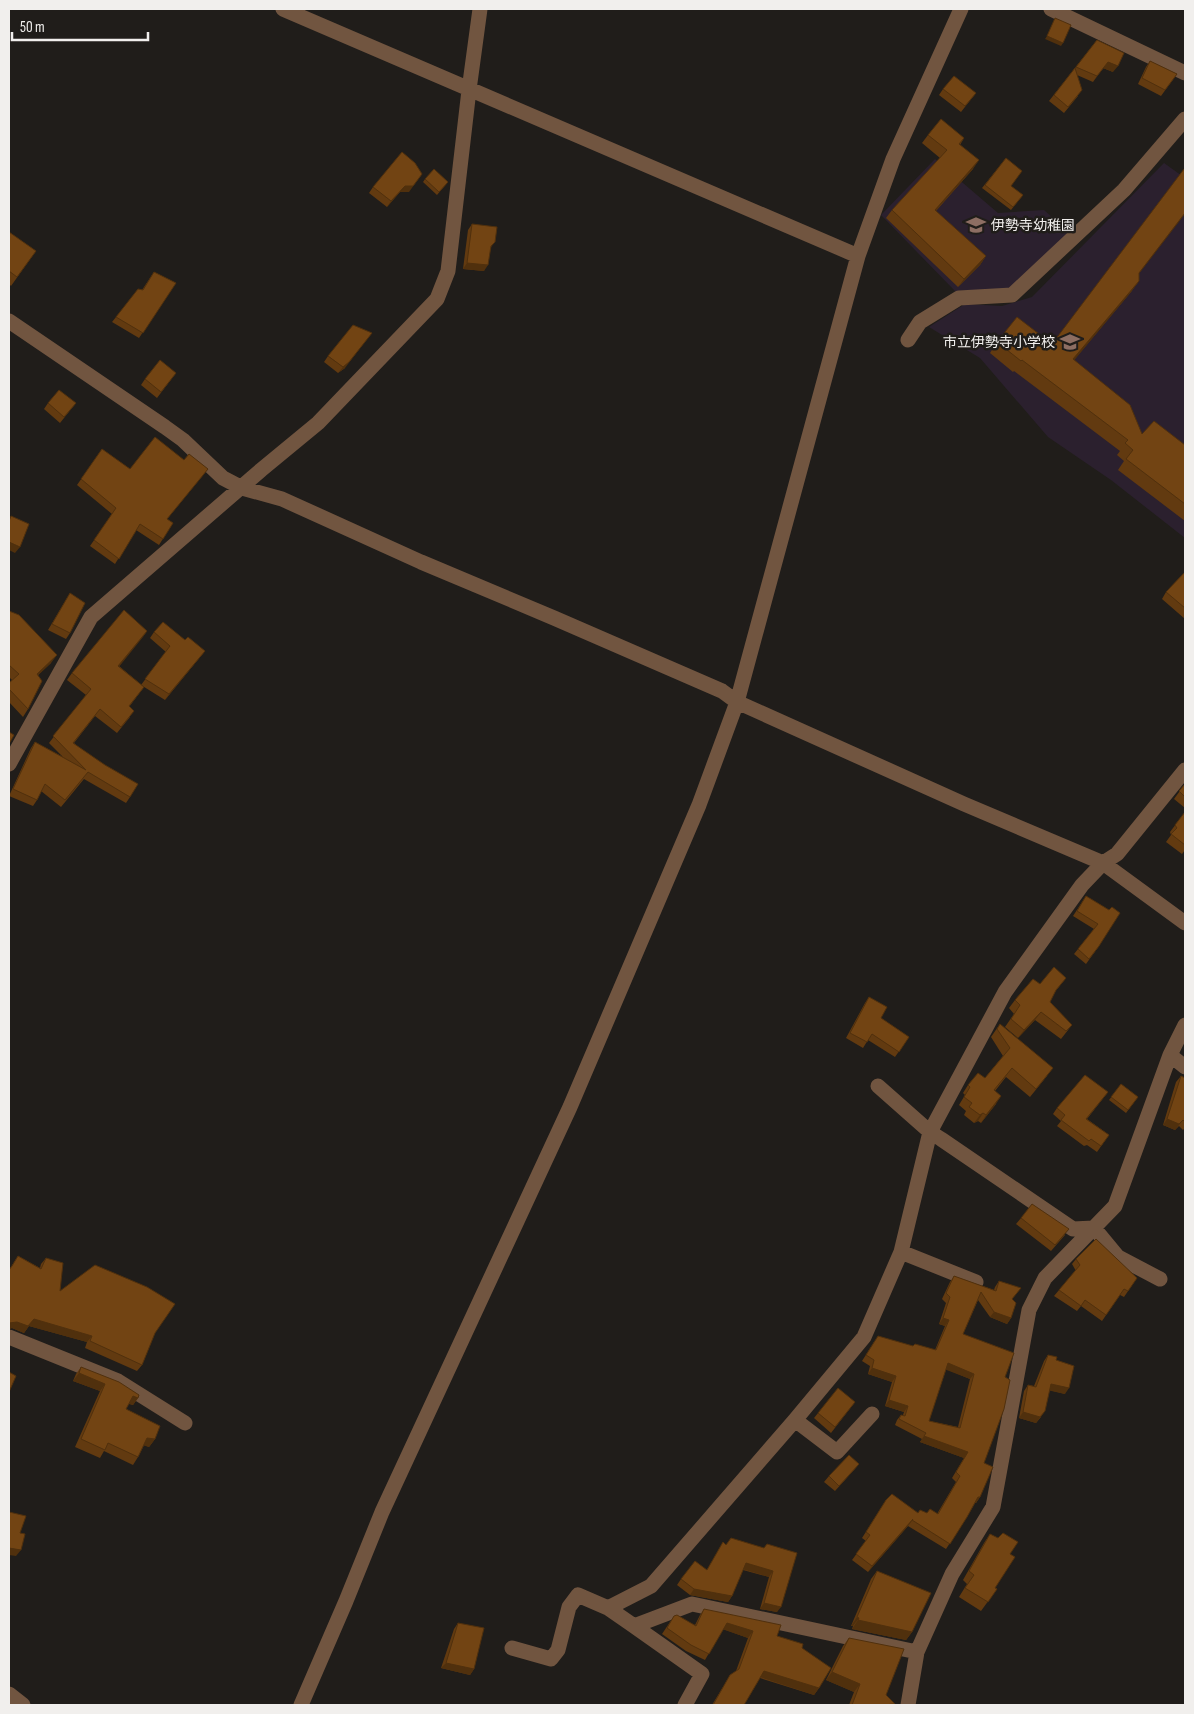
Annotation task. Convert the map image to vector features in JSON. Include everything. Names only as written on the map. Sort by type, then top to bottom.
[{"type":"street","points":[[283,9],[858,256]]},
{"type":"street","points":[[9,764],[91,617],[318,424],[437,299],[448,272],[480,9]]},
{"type":"street","points":[[301,1705],[382,1512],[570,1107],[699,805],[737,702],[858,256],[893,160],[961,9]]},
{"type":"street","points":[[1051,9],[1185,73]]},
{"type":"street","points":[[908,340],[920,322],[959,298],[1012,295],[1124,190],[1185,120]]},
{"type":"street","points":[[9,321],[165,427],[188,444],[223,478],[242,488],[282,499],[421,562],[722,691],[737,702],[964,804],[1103,862],[1185,923]]},
{"type":"street","points":[[608,1608],[651,1586],[795,1420],[864,1337],[901,1252],[930,1132],[1005,992],[1082,885],[1103,862],[1118,854],[1185,770]]},
{"type":"street","points":[[908,1705],[917,1652],[952,1574],[993,1507],[1029,1310],[1045,1278],[1115,1206],[1170,1055],[1185,1025]]},
{"type":"street","points":[[1170,1055],[1185,1067]]},
{"type":"street","points":[[878,1086],[930,1132],[1073,1229],[1094,1228]]},
{"type":"street","points":[[1094,1228],[1118,1257],[1160,1279]]},
{"type":"street","points":[[901,1252],[976,1282]]},
{"type":"street","points":[[9,1337],[118,1381],[185,1423]]},
{"type":"street","points":[[795,1420],[837,1452],[872,1414]]},
{"type":"street","points":[[512,1648],[551,1659],[558,1650],[569,1607],[578,1595],[608,1608],[702,1674],[684,1705]]},
{"type":"street","points":[[634,1626],[692,1604],[917,1652]]},
{"type":"street","points":[[9,1694],[23,1705]]},
{"type":"shaded area","name":"伊勢寺幼稚園","points":[[935,159],[998,213],[1044,210],[1072,235],[1012,289],[955,291],[881,215]]},
{"type":"shaded area","name":"市立伊勢寺小学校","points":[[1164,163],[1185,178],[1185,538],[1111,480],[1048,437],[980,358],[929,327],[965,304],[1002,306],[1032,297]]},
{"type":"building","points":[[1055,18],[1071,25],[1063,43],[1047,36]]},
{"type":"building","points":[[1097,40],[1124,53],[1118,66],[1108,62],[1097,76],[1076,67]]},
{"type":"building","points":[[1150,61],[1177,74],[1165,90],[1142,78]]},
{"type":"building","points":[[1075,68],[1082,90],[1068,107],[1054,95]]},
{"type":"building","points":[[954,76],[976,93],[965,106],[943,89]]},
{"type":"building","points":[[941,119],[964,138],[959,144],[979,160],[935,210],[986,256],[964,279],[892,210],[947,150],[928,135]]},
{"type":"building","points":[[402,152],[415,163],[422,174],[413,186],[405,186],[391,201],[373,187]]},
{"type":"building","points":[[1006,158],[1022,171],[1011,186],[1023,195],[1013,207],[985,185]]},
{"type":"building","points":[[434,169],[448,182],[439,192],[425,179]]},
{"type":"building","points":[[1184,169],[1185,213],[1139,273],[1139,281],[1073,359],[1130,405],[1142,434],[1154,421],[1185,445],[1185,504],[1126,459],[1133,450],[1125,443],[1128,440],[997,342],[1017,317],[1052,344]]},
{"type":"building","points":[[472,224],[497,227],[495,242],[491,246],[488,265],[467,263]]},
{"type":"building","points":[[9,232],[36,251],[17,277],[9,271]]},
{"type":"building","points":[[154,272],[176,283],[143,333],[116,317],[138,289],[143,290]]},
{"type":"building","points":[[353,325],[372,333],[343,367],[328,356]]},
{"type":"building","points":[[160,360],[176,373],[161,392],[145,379]]},
{"type":"building","points":[[59,390],[76,403],[64,417],[48,403]]},
{"type":"building","points":[[155,437],[184,460],[189,454],[208,469],[167,519],[173,523],[163,539],[140,524],[119,559],[94,540],[116,508],[81,479],[102,449],[130,469]]},
{"type":"building","points":[[11,516],[29,524],[20,547],[9,542],[9,521]]},
{"type":"building","points":[[1185,572],[1185,608],[1166,592]]},
{"type":"building","points":[[70,593],[85,603],[70,633],[52,624]]},
{"type":"building","points":[[124,610],[147,631],[118,666],[144,687],[129,706],[134,711],[121,727],[100,709],[73,743],[105,765],[138,784],[130,797],[88,772],[65,800],[45,784],[37,800],[13,789],[35,742],[86,770],[53,736],[91,689],[72,673]]},
{"type":"building","points":[[9,611],[19,615],[57,655],[37,674],[42,681],[28,709],[9,689],[9,683],[19,674],[9,665]]},
{"type":"building","points":[[163,622],[185,640],[188,637],[205,651],[169,694],[145,679],[170,646],[154,632]]},
{"type":"building","points":[[9,732],[14,735],[9,744]]},
{"type":"building","points":[[1185,784],[1185,797],[1179,791]]},
{"type":"building","points":[[1185,812],[1185,845],[1171,834],[1177,828],[1175,825]]},
{"type":"building","points":[[1086,896],[1109,910],[1112,907],[1120,913],[1089,959],[1078,949],[1098,924],[1077,911]]},
{"type":"building","points":[[1054,967],[1066,978],[1056,990],[1050,1002],[1072,1025],[1066,1031],[1041,1012],[1024,1030],[1011,1019],[1020,1005],[1015,1000],[1033,979],[1040,984]]},
{"type":"building","points":[[869,997],[887,1007],[881,1018],[909,1037],[899,1052],[872,1034],[867,1042],[850,1033]]},
{"type":"building","points":[[1000,1024],[1053,1068],[1036,1089],[1012,1068],[994,1090],[1001,1096],[986,1115],[983,1113],[980,1115],[969,1107],[972,1103],[964,1097],[970,1087],[968,1085],[978,1073],[985,1078],[1010,1048],[997,1029]]},
{"type":"building","points":[[1085,1075],[1108,1092],[1086,1119],[1109,1135],[1101,1146],[1091,1139],[1089,1141],[1061,1120],[1065,1115],[1057,1108]]},
{"type":"building","points":[[1181,1076],[1185,1078],[1185,1122],[1183,1120],[1179,1124],[1167,1119]]},
{"type":"building","points":[[1121,1084],[1138,1097],[1128,1110],[1111,1097]]},
{"type":"building","points":[[1032,1204],[1069,1229],[1055,1245],[1021,1218]]},
{"type":"building","points":[[1096,1239],[1137,1278],[1128,1291],[1124,1289],[1106,1315],[1085,1300],[1081,1306],[1059,1290],[1080,1265],[1076,1259]]},
{"type":"building","points":[[18,1256],[41,1269],[46,1258],[63,1263],[60,1291],[95,1265],[147,1287],[175,1304],[155,1333],[142,1365],[90,1341],[92,1336],[34,1319],[28,1326],[17,1322],[9,1323],[9,1270]]},
{"type":"building","points":[[954,1276],[996,1291],[999,1281],[1021,1288],[1012,1299],[1016,1303],[1011,1318],[994,1312],[981,1292],[963,1334],[1014,1353],[1005,1377],[1010,1380],[1004,1409],[984,1463],[993,1467],[980,1497],[978,1497],[950,1544],[912,1520],[872,1566],[856,1554],[870,1535],[866,1532],[886,1500],[892,1494],[918,1513],[920,1510],[927,1513],[930,1509],[938,1514],[960,1476],[956,1472],[968,1452],[924,1436],[926,1433],[899,1419],[901,1415],[905,1416],[908,1406],[889,1400],[896,1376],[872,1368],[874,1360],[866,1355],[878,1336],[913,1346],[915,1344],[936,1350],[949,1320],[943,1318],[950,1297],[946,1293]],"holes":[[[948,1363],[974,1374],[960,1428],[929,1421]]]},
{"type":"building","points":[[1048,1355],[1057,1357],[1056,1360],[1074,1366],[1069,1388],[1051,1384],[1045,1411],[1040,1417],[1023,1412],[1028,1385],[1036,1387]]},
{"type":"building","points":[[81,1367],[119,1382],[139,1395],[138,1398],[133,1396],[126,1409],[160,1426],[155,1439],[147,1438],[138,1457],[108,1443],[105,1450],[81,1439],[105,1384],[79,1373]]},
{"type":"building","points":[[9,1372],[16,1376],[9,1392]]},
{"type":"building","points":[[838,1388],[855,1402],[835,1427],[818,1413]]},
{"type":"building","points":[[849,1455],[859,1464],[839,1486],[829,1476]]},
{"type":"building","points":[[9,1512],[26,1516],[20,1533],[25,1534],[21,1550],[9,1548]]},
{"type":"building","points":[[1003,1533],[1018,1542],[1010,1554],[1015,1557],[988,1602],[965,1588],[974,1575],[969,1571],[990,1534],[998,1538]]},
{"type":"building","points":[[731,1538],[764,1548],[767,1544],[797,1553],[781,1607],[764,1603],[773,1571],[746,1563],[732,1596],[694,1589],[681,1579],[695,1561],[707,1570],[723,1542],[726,1545]]},
{"type":"building","points":[[877,1571],[931,1593],[912,1632],[858,1620],[859,1618],[857,1617]]},
{"type":"building","points":[[704,1609],[781,1625],[777,1636],[803,1644],[802,1648],[831,1668],[819,1688],[764,1671],[744,1705],[713,1705],[730,1675],[739,1669],[753,1631],[727,1623],[709,1654],[691,1645],[667,1628],[674,1616],[677,1615],[696,1626]]},
{"type":"building","points":[[458,1623],[484,1628],[474,1669],[446,1663]]},
{"type":"building","points":[[849,1638],[904,1649],[886,1695],[895,1704],[852,1705],[860,1684],[832,1672]]},
{"type":"place","name":"伊勢寺幼稚園","points":[[976,225]]},
{"type":"place","name":"市立伊勢寺小学校","points":[[1070,342]]}]
